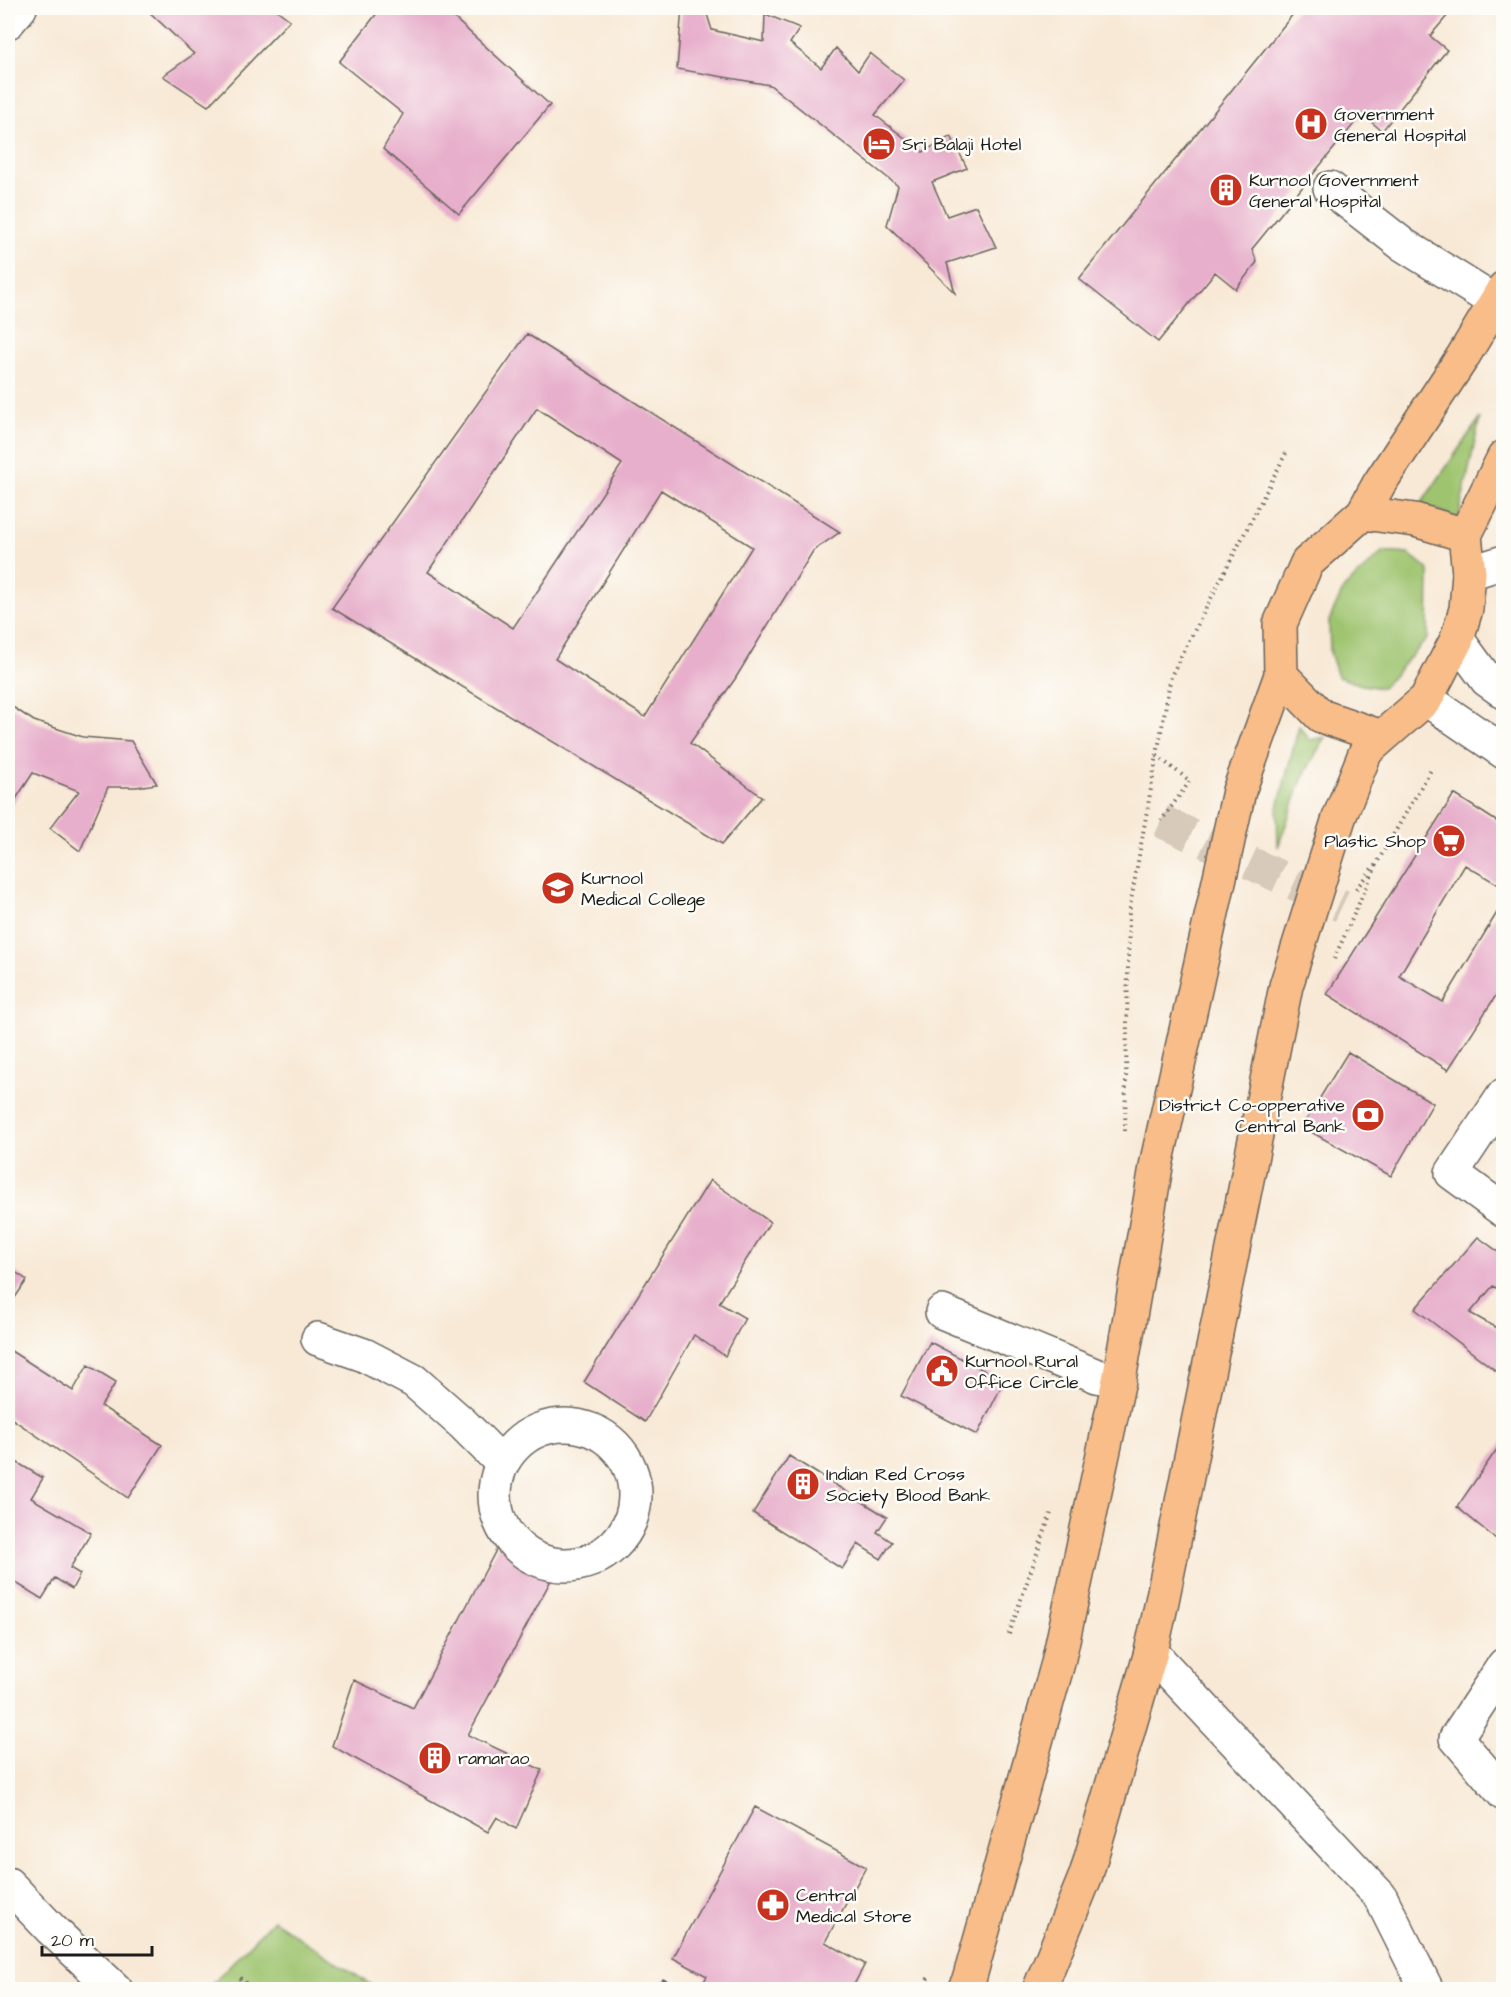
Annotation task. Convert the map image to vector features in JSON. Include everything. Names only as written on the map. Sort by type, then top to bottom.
[{"type":"main road","points":[[964,1989],[969,1980],[1058,1663],[1119,1380],[1157,1161],[1239,791],[1281,675],[1280,624],[1307,563],[1364,513],[1379,484],[1462,358],[1499,295]]},
{"type":"main road","points":[[1039,1989],[1086,1875],[1151,1652],[1286,986],[1343,809],[1366,751],[1426,699],[1457,639],[1466,609],[1469,573],[1466,535],[1503,458]]},
{"type":"main road","points":[[1364,513],[1415,520],[1466,535]]},
{"type":"main road","points":[[1281,675],[1321,716],[1382,737]]},
{"type":"street","points":[[8,22],[20,8]]},
{"type":"street","points":[[1330,188],[1402,244],[1499,295]]},
{"type":"street","points":[[1469,573],[1503,562]]},
{"type":"street","points":[[1457,639],[1487,680],[1503,692]]},
{"type":"street","points":[[1426,699],[1503,752]]},
{"type":"street","points":[[1503,1095],[1452,1173],[1503,1211]]},
{"type":"street","points":[[942,1312],[1086,1372],[1119,1380]]},
{"type":"street","points":[[318,1340],[364,1355],[414,1381],[463,1424],[501,1462]]},
{"type":"street","points":[[557,1424],[580,1426],[602,1435],[620,1450],[632,1471],[636,1494],[632,1517],[621,1538],[604,1554],[582,1563],[559,1565],[538,1560],[520,1549],[505,1533],[497,1516],[494,1498],[495,1479],[501,1462],[515,1443],[535,1430],[557,1424]]},
{"type":"street","points":[[1151,1652],[1380,1896],[1427,1989]]},
{"type":"street","points":[[1503,1665],[1456,1738],[1503,1794]]},
{"type":"street","points":[[8,1884],[51,1929],[116,1989]]},
{"type":"path","points":[[1125,1142],[1130,912],[1171,676],[1286,453]]},
{"type":"path","points":[[1157,756],[1190,781],[1161,821]]},
{"type":"path","points":[[1349,897],[1378,861]]},
{"type":"path","points":[[1009,1634],[1054,1505]]},
{"type":"path","points":[[240,1978],[254,1989]]},
{"type":"green space","points":[[1480,418],[1458,519],[1421,504]]},
{"type":"green space","points":[[1383,552],[1409,554],[1429,570],[1428,638],[1382,688],[1362,685],[1338,677],[1330,652],[1329,621],[1344,588]]},
{"type":"green space","points":[[1299,726],[1310,740],[1325,737],[1302,779],[1278,847],[1277,811]]},
{"type":"green space","points":[[273,1920],[377,1989],[207,1989]]},
{"type":"building","points":[[145,8],[274,8],[290,20],[208,106],[163,76],[194,54]]},
{"type":"building","points":[[381,8],[443,8],[550,105],[459,214],[383,149],[403,114],[339,62]]},
{"type":"building","name":"Sri Balaji Hotel","points":[[682,8],[705,8],[712,30],[764,42],[765,14],[800,28],[790,43],[821,68],[836,48],[858,71],[870,53],[904,80],[875,115],[923,152],[951,136],[967,168],[932,182],[947,216],[976,206],[996,247],[947,263],[955,293],[887,225],[898,186],[770,85],[677,69]]},
{"type":"building","name":"Kurnool Government General Hospital","points":[[1298,8],[1454,8],[1430,36],[1447,50],[1382,131],[1362,114],[1252,249],[1257,262],[1236,289],[1215,272],[1158,342],[1079,279]]},
{"type":"building","points":[[527,334],[840,532],[813,551],[735,679],[690,743],[762,797],[722,844],[332,608]],"holes":[[[537,408],[622,464],[513,628],[428,572]],[[661,490],[752,547],[645,717],[555,659]]]},
{"type":"building","points":[[8,704],[34,721],[83,737],[131,741],[157,784],[108,787],[80,851],[50,828],[79,791],[33,773],[8,811]]},
{"type":"building","points":[[1454,794],[1504,826],[1504,888],[1465,865],[1399,976],[1443,1002],[1504,901],[1504,983],[1448,1070],[1327,994]]},
{"type":"building","name":"District Co-opperative Central Bank","points":[[1348,1052],[1433,1103],[1391,1176],[1302,1127]]},
{"type":"building","points":[[710,1180],[770,1222],[719,1303],[745,1318],[725,1356],[694,1335],[645,1422],[584,1382]]},
{"type":"building","points":[[1478,1237],[1504,1256],[1504,1293],[1493,1286],[1470,1313],[1504,1332],[1504,1377],[1415,1309]]},
{"type":"building","points":[[8,1267],[27,1280],[8,1308]]},
{"type":"building","points":[[930,1342],[1004,1381],[977,1435],[901,1396]]},
{"type":"building","points":[[8,1349],[73,1391],[88,1365],[116,1382],[101,1406],[162,1445],[128,1498],[8,1416]]},
{"type":"building","points":[[1504,1439],[1504,1529],[1496,1539],[1457,1507]]},
{"type":"building","name":"Indian Red Cross Society Blood Bank","points":[[789,1456],[887,1517],[877,1532],[892,1542],[881,1559],[858,1544],[842,1569],[753,1513]]},
{"type":"building","points":[[8,1457],[43,1478],[31,1498],[91,1533],[70,1568],[80,1574],[72,1589],[55,1578],[42,1599],[8,1578]]},
{"type":"building","points":[[505,1533],[520,1549],[538,1560],[559,1565],[468,1735],[542,1770],[516,1829],[497,1817],[488,1832],[332,1746],[354,1680],[413,1708]]},
{"type":"building","name":"Central Medical Store","points":[[755,1807],[866,1867],[825,1942],[865,1964],[851,1990],[699,1990],[707,1976],[673,1958]]},
{"type":"building","points":[[663,1979],[683,1990],[657,1990]]},
{"type":"tunnel","points":[[1161,821],[1342,906]]},
{"type":"place","name":"Government General Hospital","points":[[1311,124]]},
{"type":"place","name":"Sri Balaji Hotel","points":[[879,144]]},
{"type":"place","name":"Kurnool Government General Hospital","points":[[1226,190]]},
{"type":"place","name":"Plastic Shop","points":[[1449,841]]},
{"type":"place","name":"Kurnool Medical College","points":[[558,888]]},
{"type":"place","name":"District Co-opperative Central Bank","points":[[1368,1115]]},
{"type":"place","name":"Kurnool Rural Office Circle","points":[[942,1371]]},
{"type":"place","name":"Indian Red Cross Society Blood Bank","points":[[803,1484]]},
{"type":"place","name":"ramarao","points":[[435,1758]]},
{"type":"place","name":"Central Medical Store","points":[[773,1905]]}]
